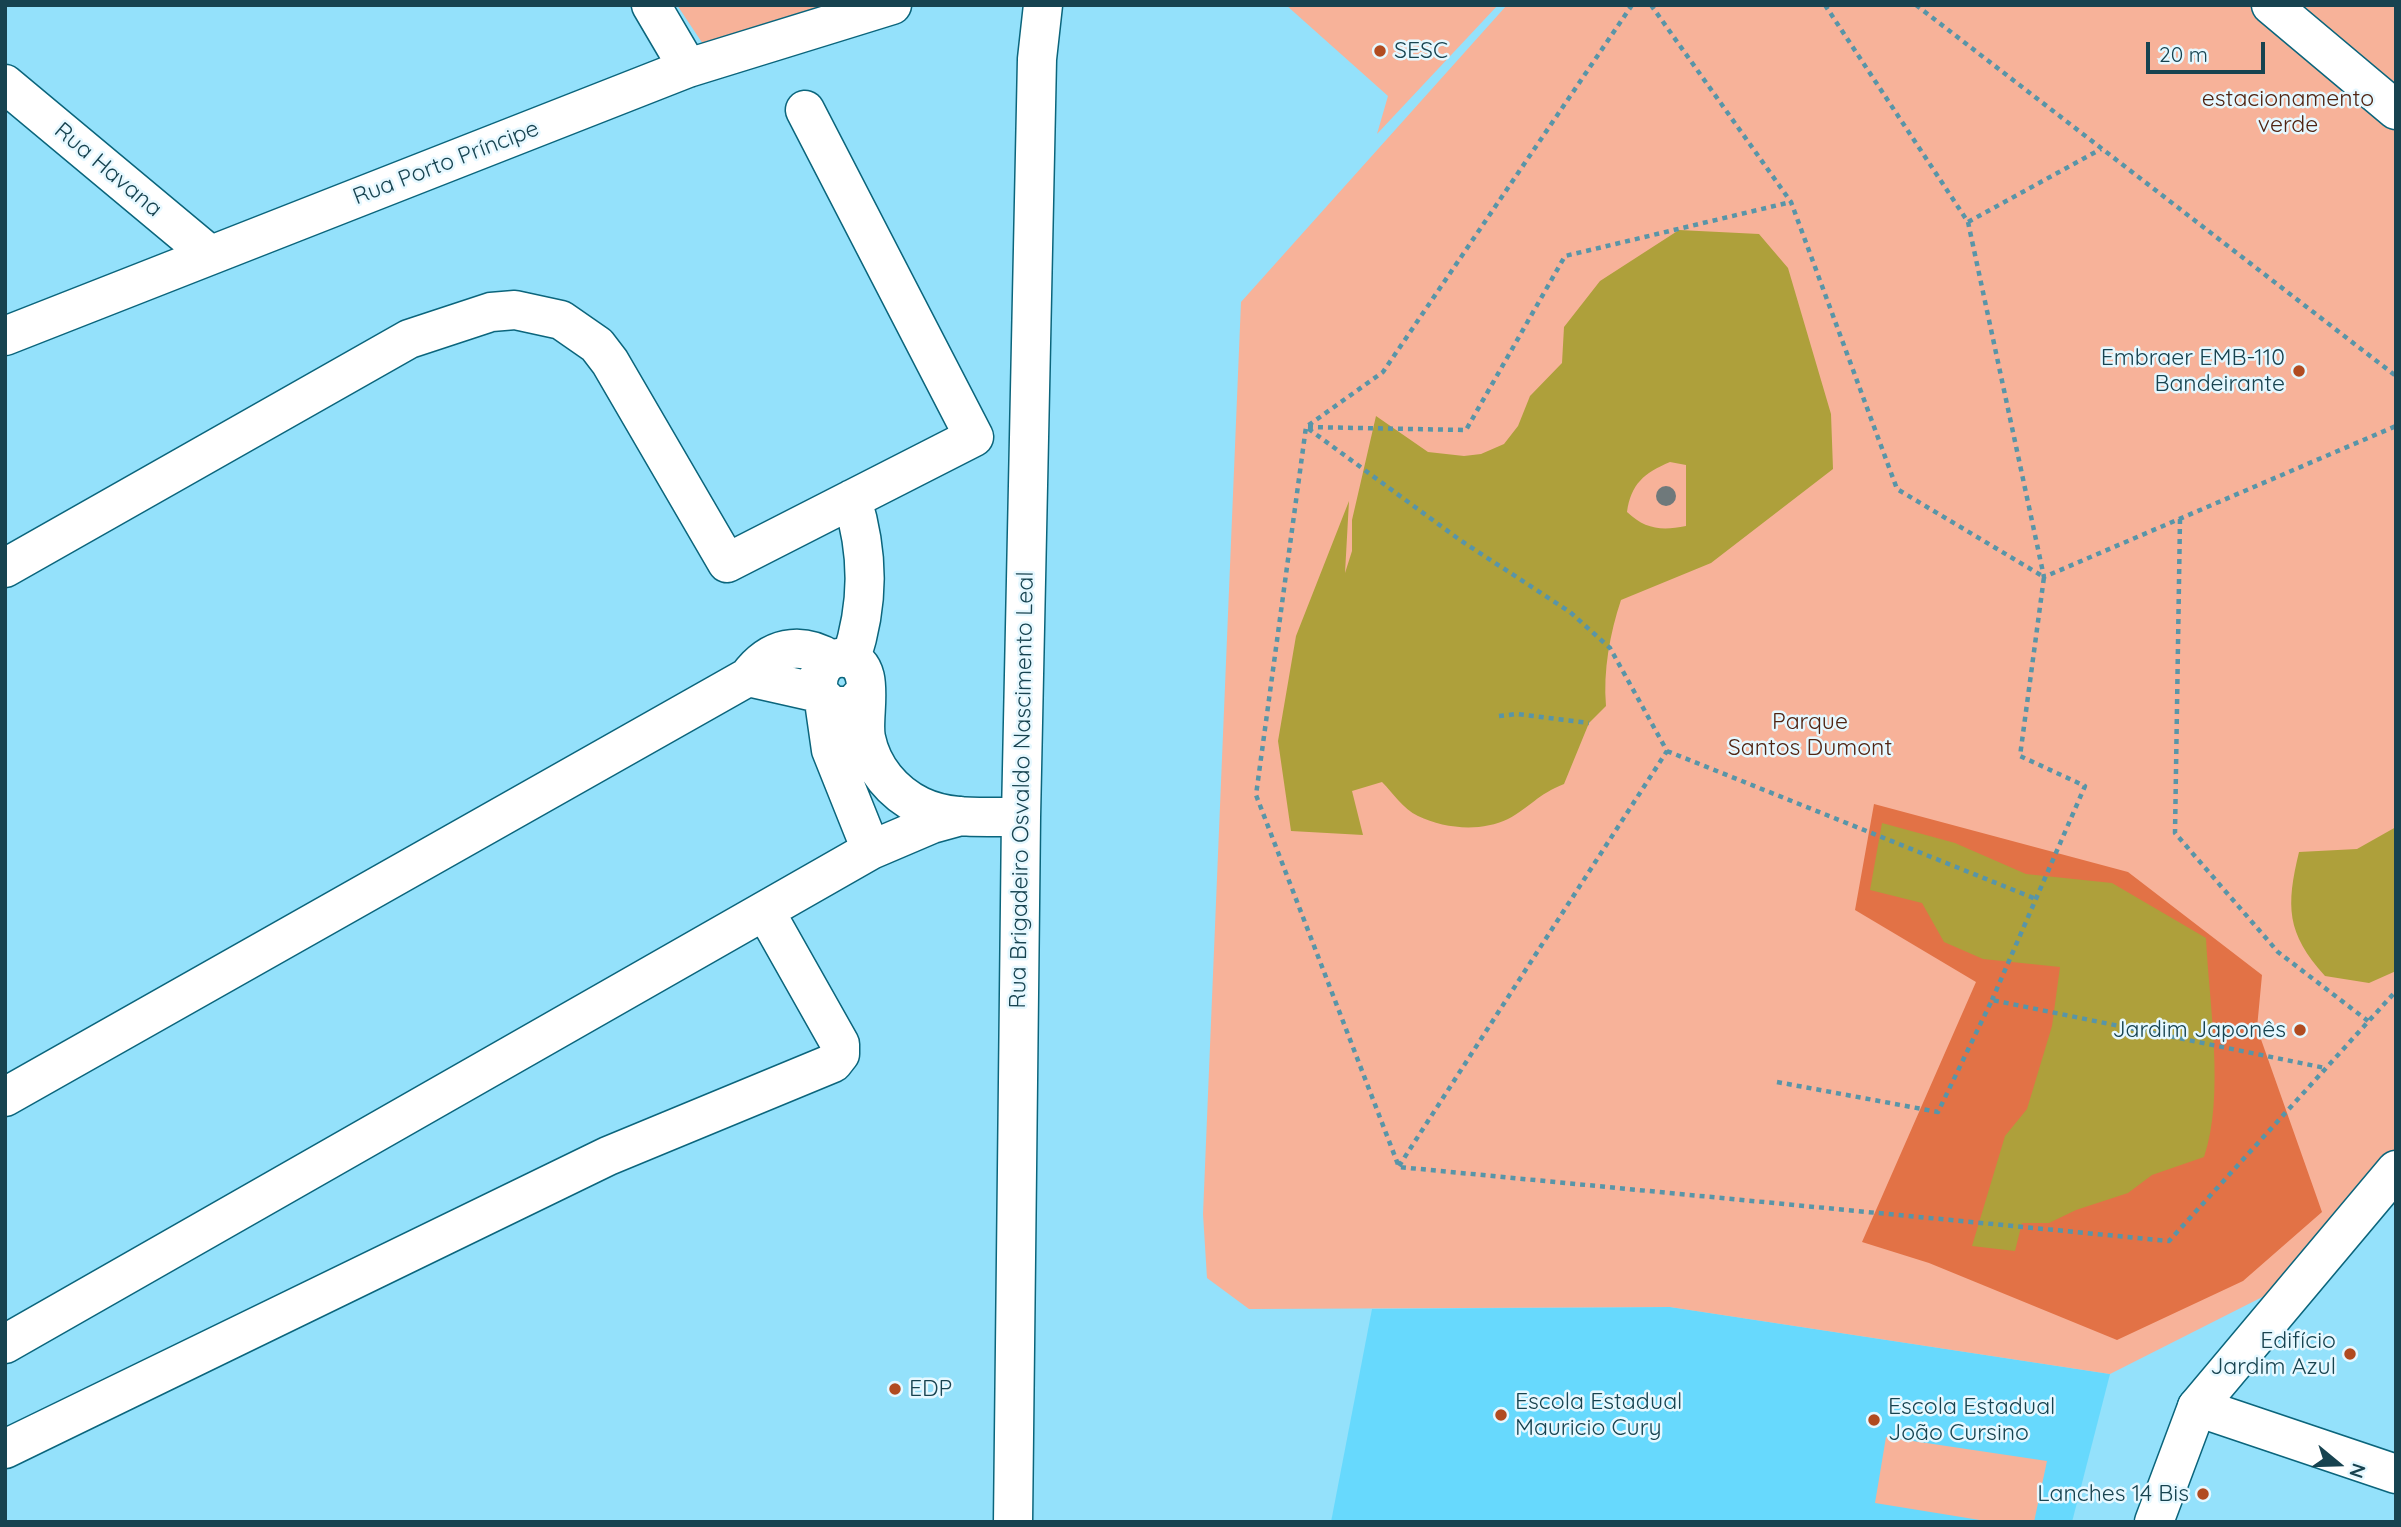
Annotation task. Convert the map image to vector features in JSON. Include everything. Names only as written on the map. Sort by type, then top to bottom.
[{"type":"street","points":[[651,5],[688,68]]},
{"type":"street","name":"Rua Porto Príncipe","points":[[5,336],[688,68],[892,5]]},
{"type":"street","name":"Rua Brigadeiro Osvaldo Nascimento Leal","points":[[1019,5],[1037,59]]},
{"type":"street","name":"Rua Brigadeiro Osvaldo Nascimento Leal","points":[[1013,1522],[1021,817],[1037,59],[1043,5]]},
{"type":"street","points":[[2271,5],[2396,110]]},
{"type":"street","name":"Rua Havana","points":[[5,84],[210,255]]},
{"type":"street","points":[[5,568],[409,339],[491,312],[515,310],[561,320],[597,345],[610,362],[727,563],[974,437],[805,110]]},
{"type":"street","points":[[852,499],[864,544],[866,581],[859,634],[838,681],[831,750],[871,850]]},
{"type":"street","points":[[5,1097],[748,677],[771,653],[787,648],[810,649],[838,681],[865,735],[870,753],[890,784],[921,807],[961,816],[1021,817]]},
{"type":"street","points":[[5,1345],[871,850],[932,824],[961,816]]},
{"type":"street","points":[[5,1449],[608,1156],[833,1063],[840,1054],[840,1044],[765,911]]},
{"type":"street","points":[[2154,1522],[2197,1407],[2396,1170]]},
{"type":"street","points":[[2197,1407],[2396,1474]]},
{"type":"path","points":[[1399,1167],[1256,796],[1306,428],[1383,372],[1632,5]]},
{"type":"path","points":[[1651,5],[1791,202],[1898,488],[2044,577]]},
{"type":"path","points":[[1777,1082],[1938,1112],[1992,1000],[2085,786],[2020,755],[2044,577],[1968,222],[1825,5]]},
{"type":"path","points":[[1916,5],[2396,376]]},
{"type":"path","points":[[1968,222],[2101,149]]},
{"type":"path","points":[[1306,428],[1466,430],[1565,256],[1791,202]]},
{"type":"path","points":[[2044,577],[2396,426]]},
{"type":"path","points":[[1306,428],[1460,540],[1497,561],[1570,612],[1610,648],[1667,751],[2036,899]]},
{"type":"path","points":[[2180,519],[2175,833],[2278,953],[2368,1021]]},
{"type":"path","points":[[1499,716],[1517,714],[1589,723]]},
{"type":"path","points":[[1399,1167],[1667,751]]},
{"type":"path","points":[[1399,1167],[2169,1241],[2396,991]]},
{"type":"path","points":[[1992,1000],[2326,1068]]},
{"type":"shaded area","points":[[1679,230],[1759,234],[1788,268],[1831,414],[1833,469],[1711,563],[1621,600],[1608,652],[1606,706],[1589,723],[1564,784],[1547,792],[1508,819],[1486,826],[1463,827],[1440,824],[1418,816],[1403,805],[1382,782],[1352,791],[1363,835],[1291,831],[1278,741],[1296,636],[1349,501],[1345,573],[1352,551],[1352,520],[1376,416],[1428,452],[1464,456],[1481,454],[1504,444],[1518,426],[1530,396],[1562,363],[1564,327],[1600,281]],"holes":[[[1670,462],[1686,465],[1686,526],[1654,527],[1640,522],[1627,512],[1632,494],[1646,475]]]},
{"type":"shaded area","points":[[1874,804],[2128,872],[2262,975],[2257,1028],[2322,1212],[2243,1281],[2117,1340],[1929,1263],[1862,1242],[1976,982],[1855,910]]},
{"type":"shaded area","points":[[1882,823],[1955,843],[2026,874],[2112,883],[2206,938],[2215,1078],[2214,1106],[2204,1157],[2152,1175],[2128,1193],[2076,1210],[2049,1223],[2022,1223],[2015,1251],[1972,1246],[2005,1136],[2027,1109],[2052,1026],[2060,967],[1983,959],[1944,942],[1922,903],[1870,890]]},
{"type":"shaded area","points":[[2396,827],[2396,971],[2369,983],[2325,976],[2303,946],[2292,918],[2292,888],[2299,852],[2357,849]]},
{"type":"shaded area","points":[[1670,1307],[2110,1374],[2072,1522],[1331,1522],[1372,1309]]},
{"type":"green space","points":[[677,5],[853,5],[713,59]]},
{"type":"green space","name":"SESC","points":[[1286,5],[1498,5],[1377,134],[1388,96]]},
{"type":"green space","name":"Parque Santos Dumont","points":[[1507,5],[2396,5],[2396,1159],[2298,1279],[2110,1374],[1670,1307],[1249,1309],[1207,1278],[1203,1214],[1241,302]]},
{"type":"green space","points":[[1886,1437],[2047,1461],[2034,1522],[1992,1522],[1875,1503]]},
{"type":"place","name":"SESC","points":[[1380,51]]},
{"type":"place","name":"Embraer EMB-110 Bandeirante","points":[[2299,371]]},
{"type":"place","name":"Jardim Japonês","points":[[2300,1030]]},
{"type":"place","name":"Edifício Jardim Azul","points":[[2350,1354]]},
{"type":"place","name":"EDP","points":[[895,1389]]},
{"type":"place","name":"Escola Estadual Mauricio Cury","points":[[1501,1415]]},
{"type":"place","name":"Escola Estadual João Cursino","points":[[1874,1420]]},
{"type":"place","name":"Lanches 14 Bis","points":[[2203,1494]]},
{"type":"park label","name":"estacionamento verde","points":[[2288,112]]}]
